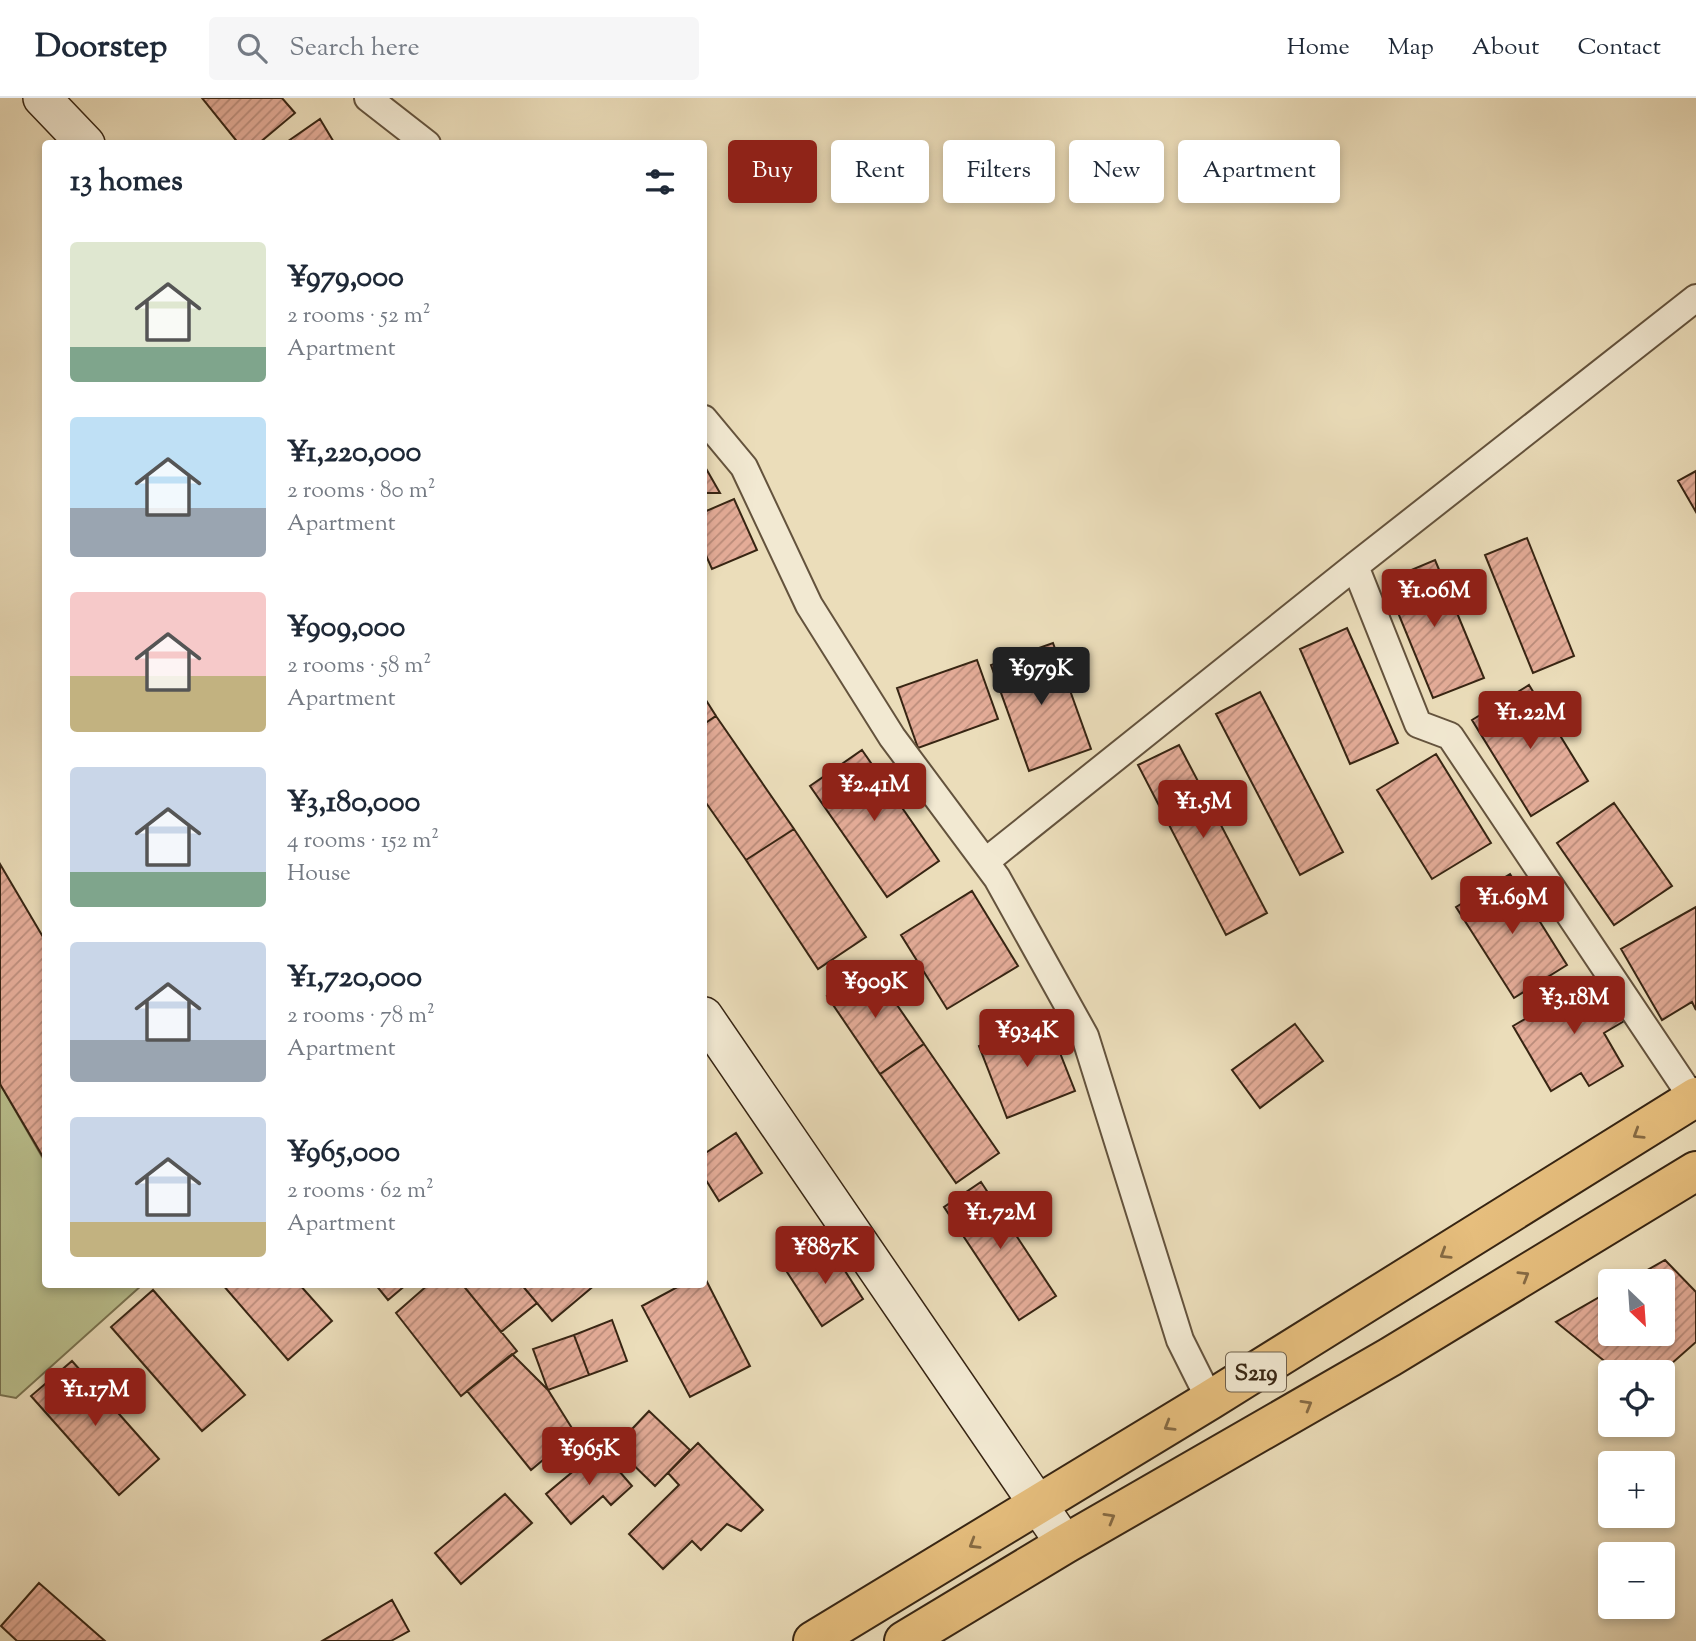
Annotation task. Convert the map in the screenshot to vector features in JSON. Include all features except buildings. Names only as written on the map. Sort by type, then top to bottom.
[{"type":"main road","name":"S219","points":[[814,1641],[1210,1400],[1694,1098]]},
{"type":"main road","name":"S219","points":[[904,1641],[1065,1544],[1390,1357],[1696,1171]]},
{"type":"street","points":[[42,98],[82,140]]},
{"type":"street","points":[[368,98],[422,140]]},
{"type":"street","points":[[985,862],[1696,298]]},
{"type":"street","points":[[707,423],[744,467],[809,605],[892,737],[997,878],[1085,1036],[1180,1340],[1210,1400]]},
{"type":"street","points":[[1355,566],[1419,724],[1450,736],[1694,1098]]},
{"type":"street","points":[[707,1020],[1065,1544]]},
{"type":"green space","points":[[0,1084],[42,1157],[42,1288],[139,1288],[16,1398],[0,1395]]}]
